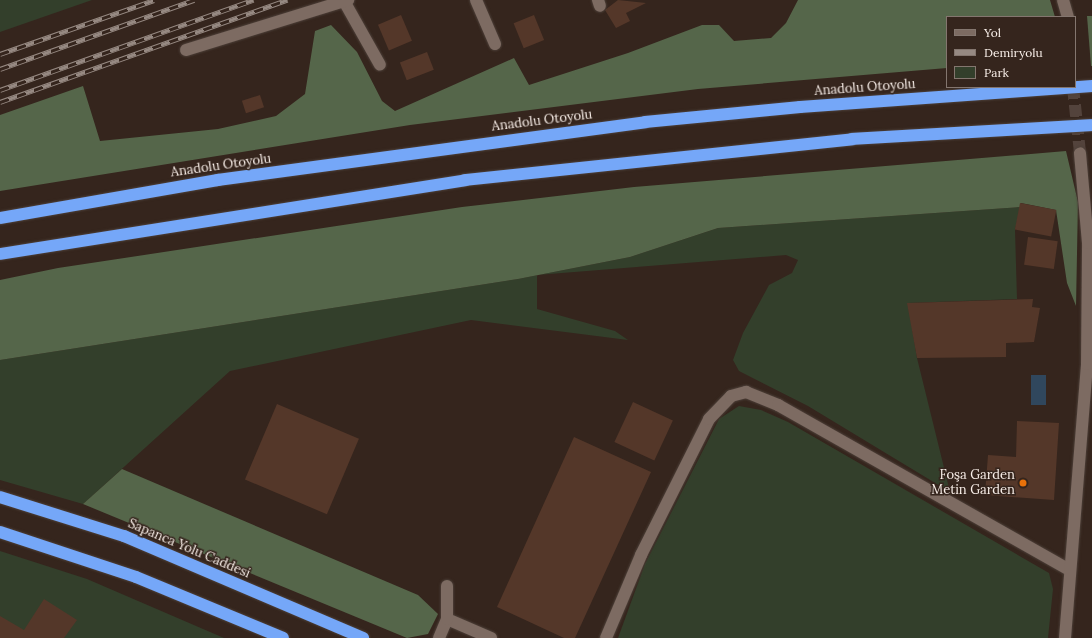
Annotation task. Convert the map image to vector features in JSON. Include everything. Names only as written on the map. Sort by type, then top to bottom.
[{"type":"highway","name":"Anadolu Otoyolu","points":[[1076,87],[1092,86]]},
{"type":"highway","name":"Anadolu Otoyolu","points":[[0,218],[218,180],[645,122],[808,106],[1064,88]]},
{"type":"highway","points":[[0,254],[465,180],[852,139],[1092,125]]},
{"type":"highway","name":"Sapanca Yolu Caddesi","points":[[0,497],[124,536],[363,638]]},
{"type":"highway","points":[[0,532],[136,577],[283,638]]},
{"type":"street","points":[[476,0],[495,44]]},
{"type":"street","points":[[1063,0],[1068,16]]},
{"type":"street","points":[[186,50],[346,1],[380,65]]},
{"type":"street","points":[[1065,638],[1087,364],[1090,243],[1080,153]]},
{"type":"street","points":[[606,638],[641,555],[709,419],[732,396],[746,392],[778,405],[1070,570]]},
{"type":"street","points":[[438,638],[446,619],[447,586]]},
{"type":"street","points":[[446,619],[491,638]]},
{"type":"green space","points":[[0,0],[92,0],[0,32]]},
{"type":"green space","points":[[798,0],[1050,0],[1055,16],[946,16],[946,68],[698,89],[410,125],[0,191],[0,115],[83,86],[100,141],[218,129],[276,116],[305,94],[315,31],[331,25],[357,52],[382,101],[395,111],[514,58],[529,85],[628,53],[702,25],[719,25],[734,41],[771,38],[786,23]]},
{"type":"green space","points":[[1087,16],[1092,16],[1092,66],[1091,66]]},
{"type":"green space","points":[[1066,151],[1078,202],[1076,306],[1067,283],[1056,210],[1021,203],[1020,207],[718,228],[630,257],[518,279],[0,360],[0,280],[58,268],[462,207],[634,187]]},
{"type":"green space","points":[[1020,207],[1015,230],[1017,299],[908,303],[917,358],[950,492],[808,406],[739,371],[733,360],[743,333],[769,285],[792,273],[798,260],[786,255],[539,275],[630,257],[718,228]]},
{"type":"green space","points":[[537,275],[537,309],[615,331],[628,340],[471,320],[230,371],[83,504],[0,480],[0,360]]},
{"type":"green space","points":[[739,406],[761,410],[788,422],[1049,573],[1053,589],[1048,638],[618,638],[645,564],[719,419]]},
{"type":"green space","points":[[122,469],[418,595],[438,614],[428,634],[407,638],[83,504]]},
{"type":"green space","points":[[0,551],[87,579],[224,638],[0,638]]},
{"type":"water","points":[[1031,375],[1046,375],[1046,405],[1031,405]]},
{"type":"building","points":[[618,0],[646,3],[626,13],[630,21],[616,28],[605,10]]},
{"type":"building","points":[[401,15],[412,41],[389,51],[378,25]]},
{"type":"building","points":[[534,15],[544,40],[524,48],[514,23]]},
{"type":"building","points":[[427,52],[434,70],[407,80],[400,62]]},
{"type":"building","points":[[260,95],[264,107],[246,113],[242,101]]},
{"type":"building","points":[[1020,203],[1056,210],[1051,237],[1015,230]]},
{"type":"building","points":[[1028,237],[1058,241],[1054,269],[1024,265]]},
{"type":"building","points":[[1033,299],[1032,307],[1040,308],[1034,342],[1006,343],[1006,357],[917,358],[907,303]]},
{"type":"building","points":[[633,402],[673,421],[654,460],[614,442]]},
{"type":"building","points":[[277,404],[359,439],[327,514],[245,479]]},
{"type":"building","points":[[1017,421],[1059,423],[1054,500],[985,495],[988,455],[1016,457]]},
{"type":"building","points":[[574,437],[651,472],[575,638],[564,638],[497,607]]},
{"type":"building","points":[[44,599],[77,620],[64,638],[0,638],[0,616],[24,630]]},
{"type":"tunnel","points":[[1073,88],[1080,153]]},
{"type":"railway","points":[[0,54],[154,0]]},
{"type":"railway","points":[[0,69],[194,0]]},
{"type":"railway","points":[[0,90],[253,0]]},
{"type":"railway","points":[[0,102],[287,0]]},
{"type":"place","name":"Foşa Garden Metin Garden","points":[[1023,483]]}]
